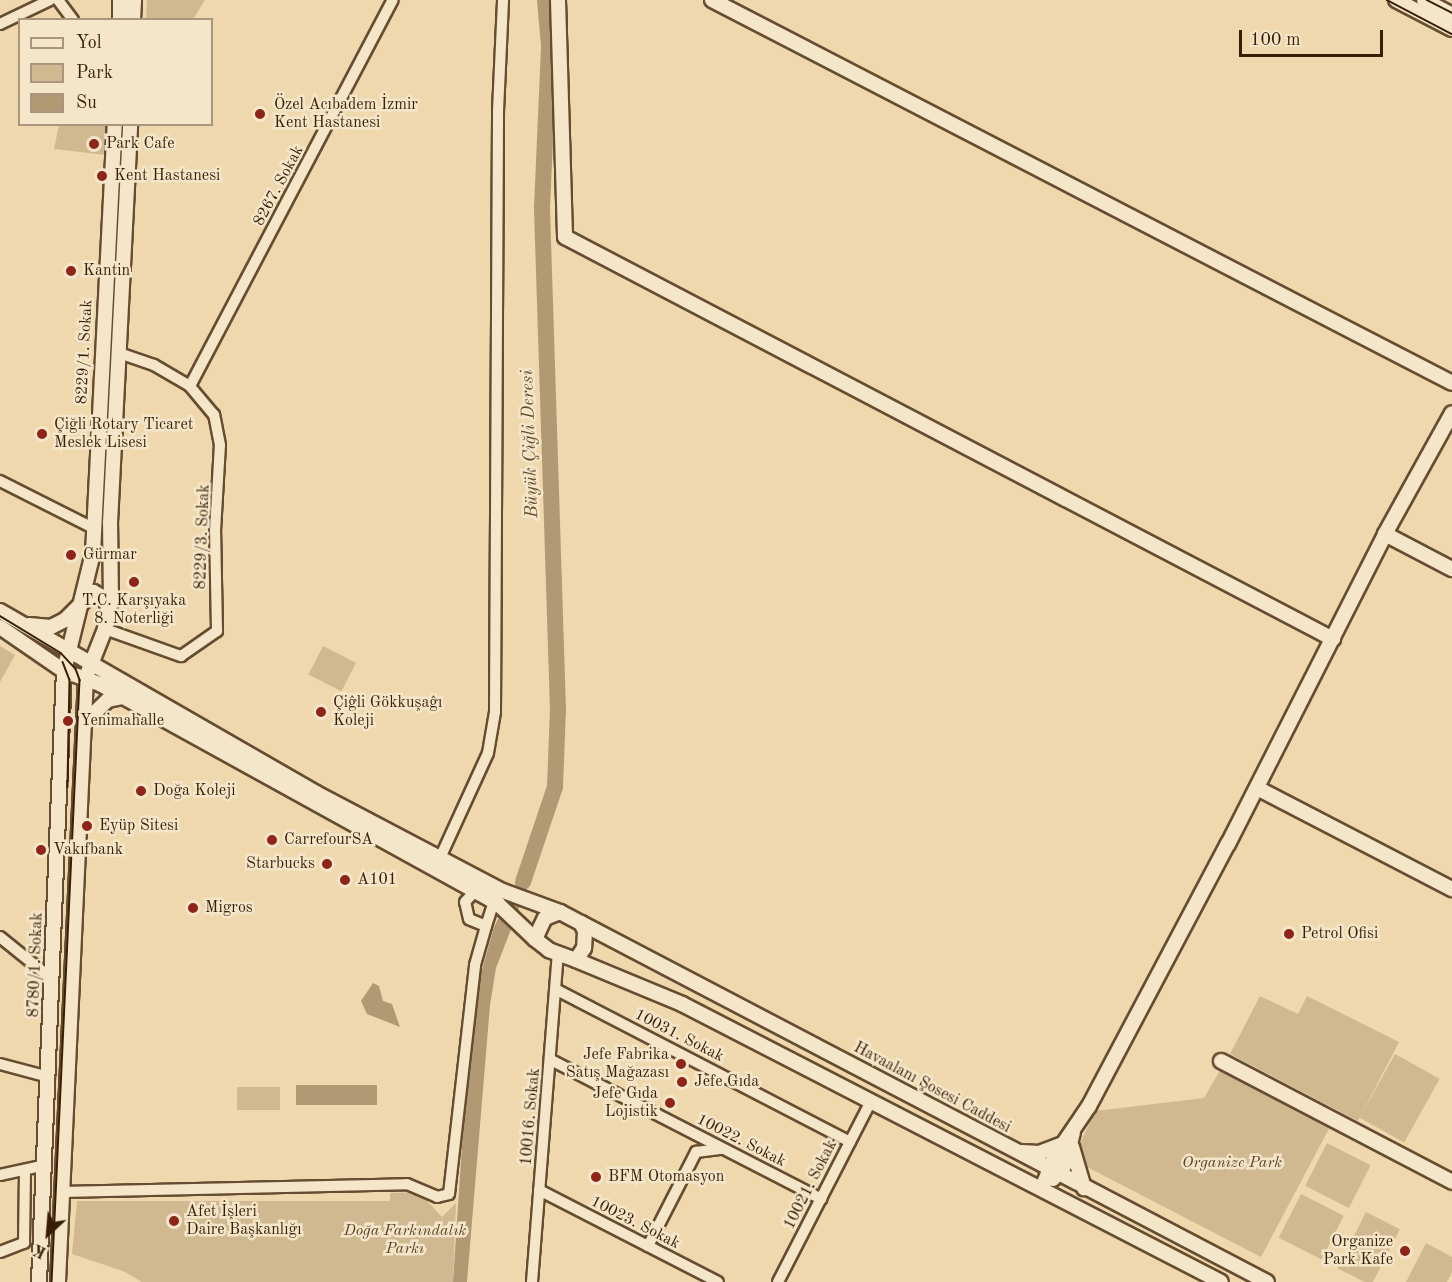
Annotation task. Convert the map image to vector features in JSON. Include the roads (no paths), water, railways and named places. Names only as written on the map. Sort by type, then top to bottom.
[{"type":"street","points":[[0,24],[50,0]]},
{"type":"street","points":[[58,0],[72,18]]},
{"type":"street","points":[[120,0],[120,18]]},
{"type":"street","points":[[133,18],[134,0]]},
{"type":"street","name":"8267. Sokak","points":[[190,386],[393,0]]},
{"type":"street","points":[[440,858],[488,753],[494,727],[498,111],[503,0]]},
{"type":"street","points":[[558,0],[564,237],[1332,639]]},
{"type":"street","points":[[712,0],[1452,383]]},
{"type":"street","points":[[1395,0],[1452,30]]},
{"type":"street","points":[[1424,0],[1452,15]]},
{"type":"street","name":"8229/1. Sokak","points":[[71,651],[93,553],[116,126]]},
{"type":"street","name":"8229/1. Sokak","points":[[58,1282],[60,1192],[86,677],[105,629],[109,611],[118,353],[130,126]]},
{"type":"street","points":[[118,353],[154,365],[190,386]]},
{"type":"street","name":"8229/3. Sokak","points":[[105,629],[181,656],[217,631],[215,531],[220,445],[214,415],[190,386]]},
{"type":"street","points":[[1042,1188],[1054,1171],[1257,788],[1385,534],[1452,413]]},
{"type":"street","points":[[0,481],[93,528]]},
{"type":"street","points":[[1385,534],[1452,569]]},
{"type":"street","points":[[24,624],[51,627],[65,620],[83,597],[93,592],[100,593],[109,611]]},
{"type":"street","points":[[0,611],[316,794],[487,883],[518,922],[535,939],[558,954],[682,1004],[1221,1282]]},
{"type":"street","points":[[0,627],[64,671],[86,677],[473,891],[499,899],[525,899],[560,912],[581,923],[586,939],[576,960]]},
{"type":"street","name":"8780/1. Sokak","points":[[39,1282],[64,671],[71,651]]},
{"type":"street","points":[[84,723],[108,700],[122,697]]},
{"type":"street","points":[[1257,788],[1452,889]]},
{"type":"street","points":[[486,926],[469,919],[465,902],[473,891],[487,883]]},
{"type":"street","points":[[60,1192],[407,1184],[437,1197],[449,1194],[475,965],[486,926],[499,899]]},
{"type":"street","points":[[535,939],[545,918],[560,912]]},
{"type":"street","name":"Havaalanı Şosesi Caddesi","points":[[581,923],[1267,1282]]},
{"type":"street","points":[[0,937],[52,979]]},
{"type":"street","name":"10016. Sokak","points":[[532,1282],[558,990],[558,954]]},
{"type":"street","name":"10031. Sokak","points":[[558,990],[850,1142]]},
{"type":"street","name":"10022. Sokak","points":[[550,1060],[821,1199]]},
{"type":"street","points":[[1221,1061],[1452,1182]]},
{"type":"street","points":[[0,1064],[49,1077]]},
{"type":"street","name":"10021. Sokak","points":[[778,1282],[871,1101]]},
{"type":"street","points":[[1018,1152],[1039,1153],[1069,1141]]},
{"type":"street","points":[[1069,1141],[1084,1188]]},
{"type":"street","points":[[648,1246],[696,1152],[723,1148]]},
{"type":"street","points":[[0,1175],[45,1165]]},
{"type":"street","points":[[0,1252],[24,1243],[25,1170]]},
{"type":"street","name":"10023. Sokak","points":[[539,1190],[718,1282]]},
{"type":"water","points":[[518,879],[528,885],[496,968],[490,1005],[467,1282],[453,1282],[467,1069],[480,977],[494,927]]},
{"type":"water","points":[[373,983],[379,986],[383,1001],[392,1004],[400,1027],[367,1014],[361,1001]]},
{"type":"water","points":[[296,1085],[377,1085],[377,1105],[296,1105]]},
{"type":"waterway","name":"Büyük Çiğli Deresi","points":[[523,882],[555,787],[558,710],[542,208],[549,45],[545,0]]},
{"type":"tram line","points":[[1387,0],[1452,34]]},
{"type":"tram line","points":[[1427,0],[1452,13]]},
{"type":"tram line","points":[[0,616],[61,653],[76,669],[80,680],[52,1282]]},
{"type":"tram line","points":[[63,662],[70,680],[68,787]]},
{"type":"place","name":"Özel Acıbadem İzmir Kent Hastanesi","points":[[260,114]]},
{"type":"place","name":"Park Cafe","points":[[94,144]]},
{"type":"place","name":"Kent Hastanesi","points":[[102,176]]},
{"type":"place","name":"Kantin","points":[[71,271]]},
{"type":"place","name":"Çiğli Rotary Ticaret Meslek Lisesi","points":[[42,434]]},
{"type":"place","name":"Gürmar","points":[[71,555]]},
{"type":"place","name":"T.C. Karşıyaka 8. Noterliği","points":[[134,582]]},
{"type":"place","name":"Çiĝli Gökkuşaĝı Koleji","points":[[321,712]]},
{"type":"place","name":"Yenimahalle","points":[[68,721]]},
{"type":"place","name":"Doğa Koleji","points":[[141,791]]},
{"type":"place","name":"Eyüp Sitesi","points":[[87,826]]},
{"type":"place","name":"CarrefourSA","points":[[272,840]]},
{"type":"place","name":"Vakıfbank","points":[[41,850]]},
{"type":"place","name":"Starbucks","points":[[327,864]]},
{"type":"place","name":"A101","points":[[345,880]]},
{"type":"place","name":"Migros","points":[[193,908]]},
{"type":"place","name":"Petrol Ofisi","points":[[1289,934]]},
{"type":"place","name":"Jefe Fabrika Satış Mağazası","points":[[681,1064]]},
{"type":"place","name":"Jefe Gıda","points":[[682,1082]]},
{"type":"place","name":"Jefe Gıda Lojistik","points":[[670,1103]]},
{"type":"place","name":"BFM Otomasyon","points":[[596,1177]]},
{"type":"place","name":"Afet İşleri Daire Başkanlığı","points":[[174,1221]]},
{"type":"place","name":"Organize Park Kafe","points":[[1405,1251]]},
{"type":"park label","name":"Organize Park","points":[[1232,1163]]},
{"type":"park label","name":"Doğa Farkındalık Parkı","points":[[405,1240]]}]
